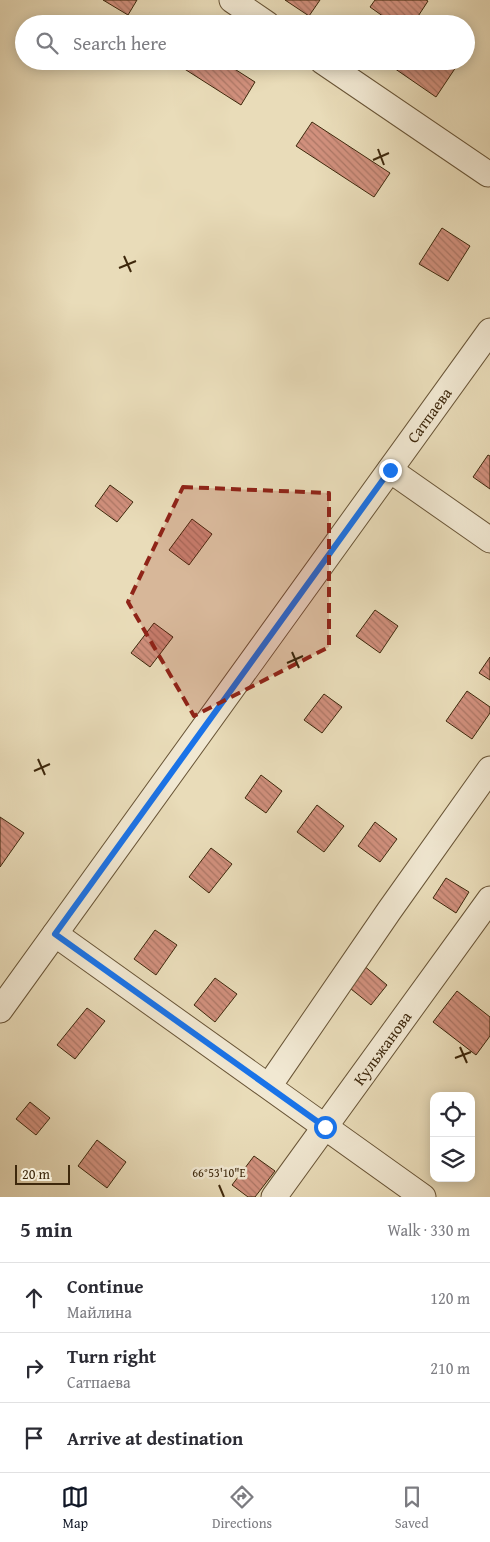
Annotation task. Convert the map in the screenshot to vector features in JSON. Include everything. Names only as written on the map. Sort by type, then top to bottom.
[{"type":"street","points":[[232,0],[254,15]]},
{"type":"street","points":[[335,70],[489,176]]},
{"type":"street","name":"Сатпаева","points":[[0,1010],[490,331]]},
{"type":"street","points":[[390,470],[490,540]]},
{"type":"street","points":[[269,1086],[389,911],[490,769]]},
{"type":"street","name":"Кульжанова","points":[[274,1197],[490,899]]},
{"type":"street","points":[[55,934],[423,1197]]},
{"type":"highlighted area","points":[[183,487],[329,493],[329,647],[194,716],[128,602]]},
{"type":"building","points":[[103,0],[137,0],[128,15]]},
{"type":"building","points":[[285,0],[320,0],[310,15]]},
{"type":"building","points":[[375,0],[428,1],[419,15],[381,15],[370,7]]},
{"type":"building","points":[[186,70],[236,70],[255,82],[241,105]]},
{"type":"building","points":[[397,70],[454,70],[436,97]]},
{"type":"building","points":[[312,122],[390,173],[374,197],[296,146]]},
{"type":"building","points":[[442,228],[470,246],[448,281],[419,264]]},
{"type":"building","points":[[488,455],[490,456],[490,489],[473,477]]},
{"type":"building","points":[[110,485],[133,502],[117,522],[95,506]]},
{"type":"building","points":[[192,519],[212,534],[189,565],[169,550]]},
{"type":"building","points":[[375,610],[398,626],[380,653],[356,636]]},
{"type":"building","points":[[154,623],[173,637],[150,667],[131,653]]},
{"type":"building","points":[[490,657],[490,680],[479,673]]},
{"type":"building","points":[[467,691],[490,707],[490,713],[472,739],[446,721]]},
{"type":"building","points":[[324,694],[342,707],[322,733],[304,720]]},
{"type":"building","points":[[261,775],[282,791],[266,813],[245,798]]},
{"type":"building","points":[[317,805],[344,826],[324,852],[297,832]]},
{"type":"building","points":[[0,817],[24,833],[0,867]]},
{"type":"building","points":[[375,822],[397,839],[380,862],[358,846]]},
{"type":"building","points":[[211,848],[232,864],[209,893],[189,877]]},
{"type":"building","points":[[446,878],[469,892],[456,913],[433,898]]},
{"type":"building","points":[[155,930],[177,945],[156,975],[134,959]]},
{"type":"building","points":[[363,965],[387,985],[371,1005],[346,985]]},
{"type":"building","points":[[215,978],[237,994],[215,1022],[194,1005]]},
{"type":"building","points":[[457,991],[490,1017],[490,1036],[476,1055],[433,1022]]},
{"type":"building","points":[[87,1008],[105,1021],[75,1059],[57,1045]]},
{"type":"building","points":[[30,1102],[50,1118],[36,1135],[16,1119]]},
{"type":"building","points":[[97,1140],[126,1162],[107,1188],[78,1166]]},
{"type":"building","points":[[254,1156],[275,1171],[255,1197],[248,1197],[232,1185]]},
{"type":"route","points":[[325,1127],[55,934],[390,470]]}]
